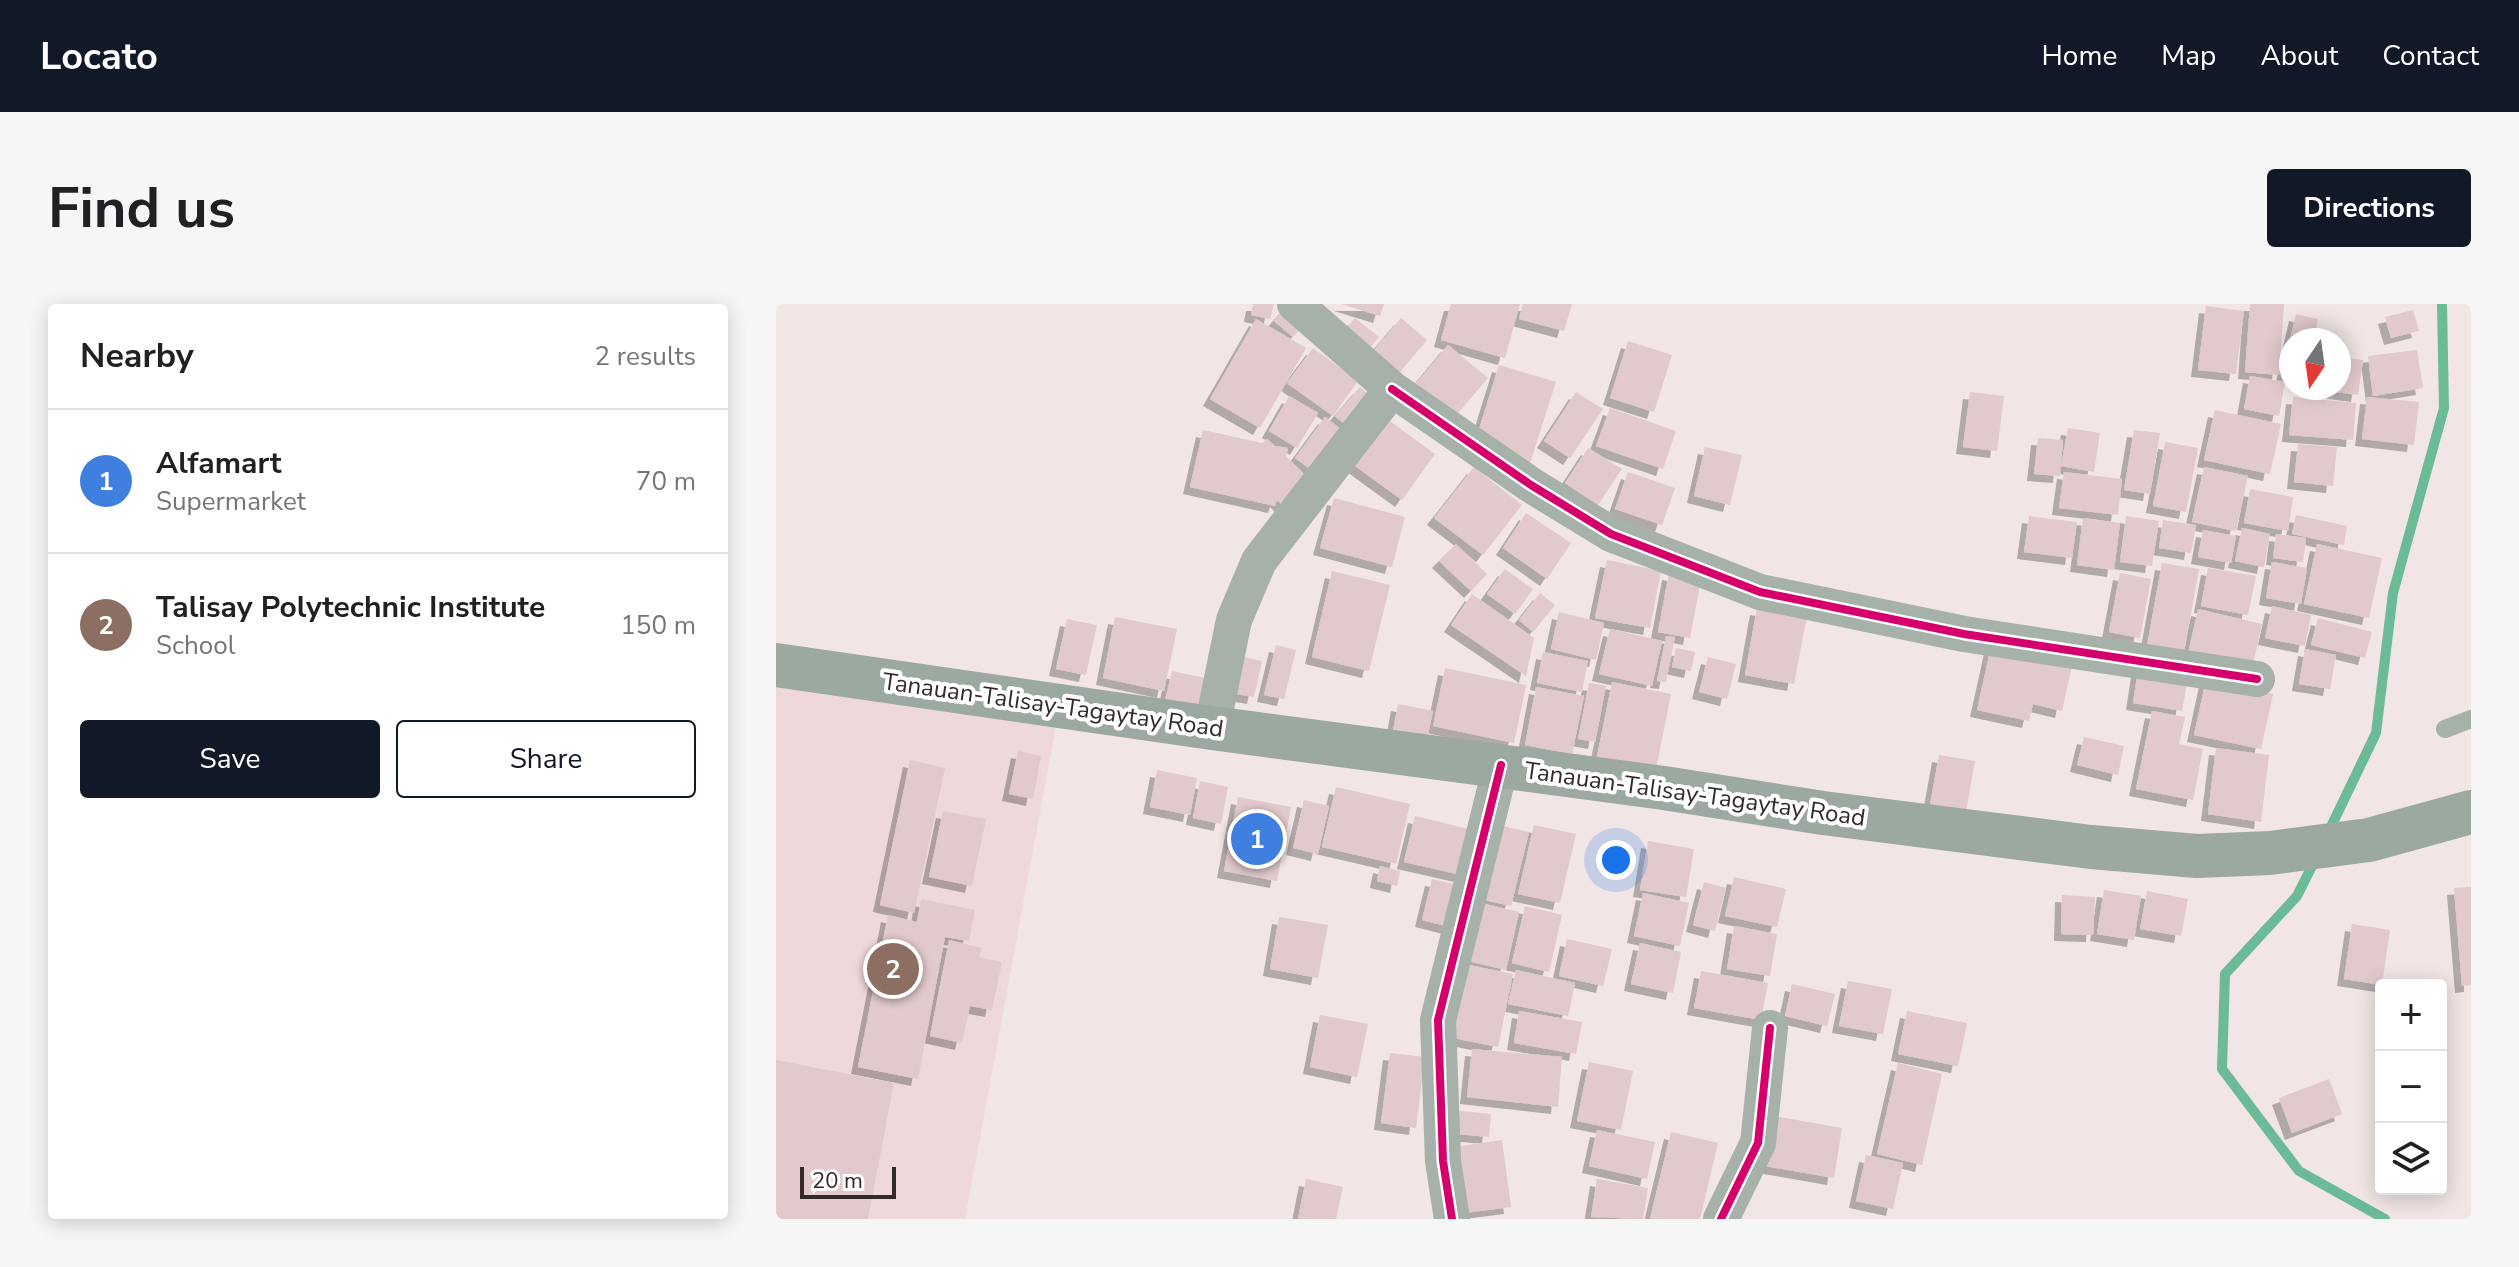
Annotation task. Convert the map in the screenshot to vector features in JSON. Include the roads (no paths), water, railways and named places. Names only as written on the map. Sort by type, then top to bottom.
[{"type":"main road","name":"Tanauan-Talisay-Tagaytay Road","points":[[776,665],[1212,728],[1501,765],[1823,813],[2091,847],[2197,856],[2270,853],[2369,840],[2471,812]]},
{"type":"street","points":[[1295,304],[1392,389],[1531,485],[1611,534],[1760,592],[1964,634],[2257,679]]},
{"type":"street","points":[[1212,728],[1234,620],[1259,561],[1392,389]]},
{"type":"street","points":[[1452,1219],[1443,1161],[1438,1020],[1501,765]]},
{"type":"street","points":[[1721,1219],[1758,1143],[1770,1028]]},
{"type":"lane","points":[[2445,729],[2471,719]]},
{"type":"waterway","points":[[2328,833],[2376,733],[2393,593],[2444,408],[2442,304]]},
{"type":"waterway","points":[[2316,858],[2297,896],[2225,974],[2222,1069],[2299,1171],[2385,1219]]},
{"type":"place","name":"Alfamart","points":[[1257,839]]},
{"type":"place","name":"Talisay Polytechnic Institute","points":[[893,969]]}]
